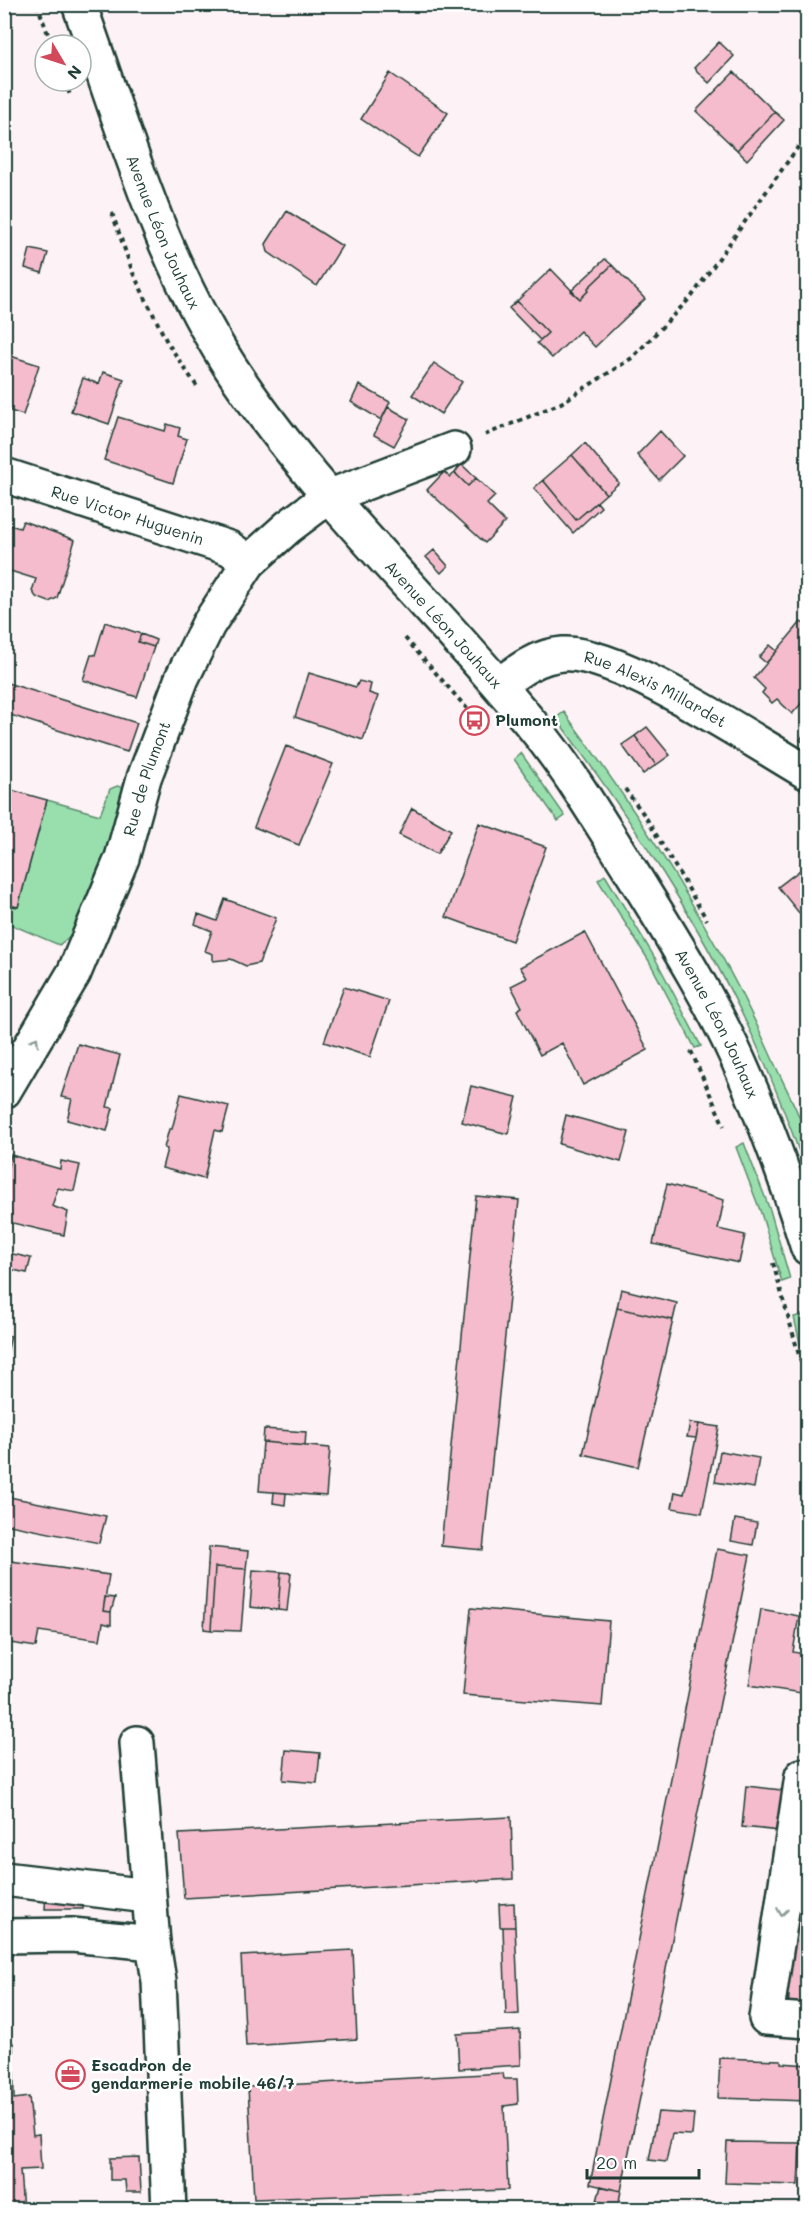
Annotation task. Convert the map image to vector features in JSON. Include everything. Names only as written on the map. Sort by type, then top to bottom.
[{"type":"street","name":"Avenue Léon Jouhaux","points":[[79,4],[153,210],[204,321],[237,377],[274,429],[328,496],[499,685],[537,731],[597,816],[702,993],[745,1074],[795,1206],[807,1248]]},
{"type":"street","name":"Rue de Plumont","points":[[4,1091],[74,973],[122,858],[144,778],[182,678],[208,625],[249,562],[288,527],[328,496],[454,449]]},
{"type":"street","name":"Rue Victor Huguenin","points":[[4,475],[229,548],[249,562]]},
{"type":"street","name":"Rue Alexis Millardet","points":[[499,685],[531,662],[547,656],[586,655],[640,677],[807,773]]},
{"type":"street","points":[[137,1743],[148,1896],[159,1981],[169,2210]]},
{"type":"street","points":[[807,1775],[802,1776],[798,1876],[766,2018],[807,2021]]},
{"type":"street","points":[[4,1880],[148,1896]]},
{"type":"street","points":[[4,1936],[72,1935],[153,1942]]},
{"type":"path","points":[[37,4],[48,33]]},
{"type":"path","points":[[454,449],[561,403],[632,358],[692,296],[807,133]]},
{"type":"path","points":[[687,1043],[728,1136]]},
{"type":"path","points":[[772,1260],[807,1387]]},
{"type":"green space","points":[[564,712],[623,795],[677,879],[728,967],[802,1125],[808,1146],[807,1174],[768,1072],[733,996],[663,873],[556,718]]},
{"type":"green space","points":[[521,753],[565,816],[558,821],[514,759]]},
{"type":"green space","points":[[117,786],[125,788],[109,849],[93,896],[83,917],[71,934],[59,945],[5,922],[5,904],[18,907],[47,800],[100,815],[110,789]]},
{"type":"green space","points":[[605,875],[655,958],[701,1046],[695,1048],[649,961],[598,880]]},
{"type":"green space","points":[[744,1143],[770,1210],[790,1279],[782,1282],[761,1213],[736,1147]]},
{"type":"green space","points":[[802,1315],[807,1336],[807,1374],[794,1317]]},
{"type":"building","points":[[719,42],[734,56],[709,83],[694,68]]},
{"type":"building","points":[[734,72],[775,112],[737,150],[696,111]]},
{"type":"building","points":[[390,73],[448,113],[418,157],[361,119]]},
{"type":"building","points":[[775,112],[784,120],[747,160],[737,150]]},
{"type":"building","points":[[287,211],[342,246],[317,286],[268,252],[266,244]]},
{"type":"building","points":[[30,249],[48,253],[42,273],[25,268]]},
{"type":"building","points":[[605,259],[612,265],[580,299],[571,291]]},
{"type":"building","points":[[612,265],[645,299],[595,347],[580,331],[552,358],[537,343],[548,333],[517,301],[551,269],[580,299]]},
{"type":"building","points":[[517,301],[548,333],[540,340],[509,308]]},
{"type":"building","points":[[4,354],[39,365],[23,415],[4,409]]},
{"type":"building","points":[[434,363],[462,382],[441,414],[412,395]]},
{"type":"building","points":[[103,372],[124,379],[109,424],[71,411],[83,378],[99,384]]},
{"type":"building","points":[[359,385],[390,402],[381,420],[351,402]]},
{"type":"building","points":[[388,407],[409,419],[394,446],[374,435]]},
{"type":"building","points":[[118,417],[165,431],[167,424],[180,428],[178,436],[187,439],[173,483],[104,460]]},
{"type":"building","points":[[660,431],[683,456],[659,480],[637,455]]},
{"type":"building","points":[[585,443],[619,483],[606,494],[572,455]]},
{"type":"building","points":[[572,455],[606,494],[576,520],[543,480]]},
{"type":"building","points":[[461,464],[476,478],[468,486],[455,473]]},
{"type":"building","points":[[444,472],[450,477],[455,473],[468,486],[476,478],[495,496],[487,504],[505,522],[485,543],[427,490]]},
{"type":"building","points":[[543,480],[576,520],[597,502],[601,507],[573,533],[534,488]]},
{"type":"building","points":[[23,521],[75,540],[57,598],[49,602],[36,597],[32,591],[36,579],[7,570],[9,563],[4,562],[4,523],[20,528]]},
{"type":"building","points":[[434,550],[448,566],[441,573],[426,557]]},
{"type":"building","points":[[105,622],[141,634],[138,642],[154,647],[137,697],[83,680],[91,655],[95,655]]},
{"type":"building","points":[[801,622],[808,627],[808,696],[792,714],[777,699],[772,703],[762,693],[765,689],[754,678]]},
{"type":"building","points":[[141,634],[156,640],[154,647],[138,642]]},
{"type":"building","points":[[770,645],[777,651],[766,663],[759,657]]},
{"type":"building","points":[[309,673],[356,687],[359,681],[371,684],[369,693],[378,696],[363,740],[295,717]]},
{"type":"building","points":[[4,682],[137,723],[127,752],[4,713]]},
{"type":"building","points":[[647,727],[670,755],[656,765],[635,736]]},
{"type":"building","points":[[808,728],[808,745],[800,740]]},
{"type":"building","points":[[635,736],[656,765],[643,774],[622,745]]},
{"type":"building","points":[[286,746],[333,764],[299,845],[254,827]]},
{"type":"building","points":[[4,788],[47,800],[18,907],[4,904]]},
{"type":"building","points":[[412,808],[451,830],[437,854],[399,835]]},
{"type":"building","points":[[479,823],[546,847],[512,941],[446,917]]},
{"type":"building","points":[[808,864],[808,924],[778,887]]},
{"type":"building","points":[[225,899],[276,918],[259,963],[246,966],[231,959],[213,961],[213,954],[205,951],[212,931],[195,924],[198,914],[217,921]]},
{"type":"building","points":[[585,932],[648,1050],[583,1085],[562,1043],[540,1055],[517,1010],[522,1007],[511,986],[527,978],[520,967]]},
{"type":"building","points":[[344,987],[389,1001],[370,1057],[324,1042]]},
{"type":"building","points":[[78,1044],[120,1055],[107,1107],[113,1108],[107,1131],[67,1120],[72,1099],[61,1097]]},
{"type":"building","points":[[471,1086],[517,1097],[508,1134],[462,1122]]},
{"type":"building","points":[[181,1094],[229,1106],[222,1132],[215,1130],[204,1179],[162,1168],[167,1149],[164,1148],[169,1129],[172,1129]]},
{"type":"building","points":[[566,1115],[629,1132],[621,1162],[559,1144]]},
{"type":"building","points":[[11,1155],[60,1169],[61,1161],[80,1165],[74,1191],[58,1188],[52,1206],[68,1212],[64,1235],[4,1221],[4,1181]]},
{"type":"building","points":[[667,1184],[724,1200],[718,1229],[745,1235],[739,1263],[653,1244]]},
{"type":"building","points":[[476,1196],[519,1200],[483,1550],[441,1546]]},
{"type":"building","points":[[4,1252],[31,1258],[27,1273],[4,1268]]},
{"type":"building","points":[[621,1289],[677,1303],[673,1320],[617,1308]]},
{"type":"building","points":[[617,1308],[673,1320],[638,1467],[583,1454]]},
{"type":"building","points":[[4,1335],[11,1336],[7,1353],[4,1353]]},
{"type":"building","points":[[690,1423],[699,1424],[696,1438],[687,1437]]},
{"type":"building","points":[[699,1424],[719,1427],[702,1513],[672,1508],[675,1492],[684,1494]]},
{"type":"building","points":[[264,1429],[306,1432],[305,1446],[263,1442]]},
{"type":"building","points":[[263,1442],[330,1448],[326,1496],[259,1491]]},
{"type":"building","points":[[720,1451],[759,1458],[754,1488],[715,1482]]},
{"type":"building","points":[[274,1492],[286,1493],[285,1505],[273,1503]]},
{"type":"building","points":[[4,1496],[106,1516],[99,1543],[4,1524]]},
{"type":"building","points":[[735,1519],[757,1523],[753,1545],[731,1541]]},
{"type":"building","points":[[209,1547],[248,1551],[246,1569],[215,1567],[211,1630],[204,1629]]},
{"type":"building","points":[[717,1549],[750,1555],[621,2191],[590,2184]]},
{"type":"building","points":[[4,1560],[109,1575],[103,1611],[111,1612],[111,1625],[103,1623],[100,1640],[39,1631],[36,1647],[4,1642]]},
{"type":"building","points":[[215,1567],[246,1569],[241,1631],[211,1630]]},
{"type":"building","points":[[253,1570],[281,1572],[278,1610],[250,1607]]},
{"type":"building","points":[[281,1572],[291,1573],[287,1611],[278,1610]]},
{"type":"building","points":[[105,1597],[115,1598],[111,1612],[103,1611]]},
{"type":"building","points":[[471,1608],[609,1621],[602,1706],[463,1695]]},
{"type":"building","points":[[761,1609],[799,1616],[793,1652],[808,1655],[808,1694],[749,1685]]},
{"type":"building","points":[[286,1750],[320,1753],[317,1783],[283,1780]]},
{"type":"building","points":[[746,1786],[808,1793],[808,1834],[742,1827]]},
{"type":"building","points":[[511,1817],[513,1879],[184,1898],[179,1834]]},
{"type":"building","points":[[46,1891],[84,1895],[83,1909],[45,1909]]},
{"type":"building","points":[[514,1903],[515,1927],[500,1927],[499,1904]]},
{"type":"building","points":[[794,1918],[808,1920],[808,2013],[788,2011],[789,1996],[786,1996]]},
{"type":"building","points":[[503,1927],[515,1927],[519,2014],[506,2015]]},
{"type":"building","points":[[353,1950],[357,2039],[246,2046],[241,1956]]},
{"type":"building","points":[[520,2030],[521,2065],[459,2069],[457,2034]]},
{"type":"building","points":[[13,2043],[14,2099],[29,2097],[33,2135],[39,2134],[41,2169],[20,2170],[23,2210],[4,2210],[4,2044]]},
{"type":"building","points":[[720,2058],[781,2060],[781,2063],[808,2065],[808,2101],[718,2098]]},
{"type":"building","points":[[503,2073],[504,2079],[517,2079],[518,2104],[504,2106],[508,2190],[254,2199],[248,2087]]},
{"type":"building","points":[[658,2112],[694,2114],[692,2135],[672,2134],[666,2162],[649,2160]]},
{"type":"building","points":[[727,2142],[800,2143],[798,2185],[725,2183]]},
{"type":"building","points":[[139,2157],[141,2192],[126,2192],[125,2180],[110,2180],[110,2158]]},
{"type":"building","points":[[601,2186],[621,2191],[618,2206],[597,2201]]},
{"type":"place","name":"Plumont","points":[[474,720]]},
{"type":"place","name":"Escadron de gendarmerie mobile 46/7","points":[[70,2074]]}]
